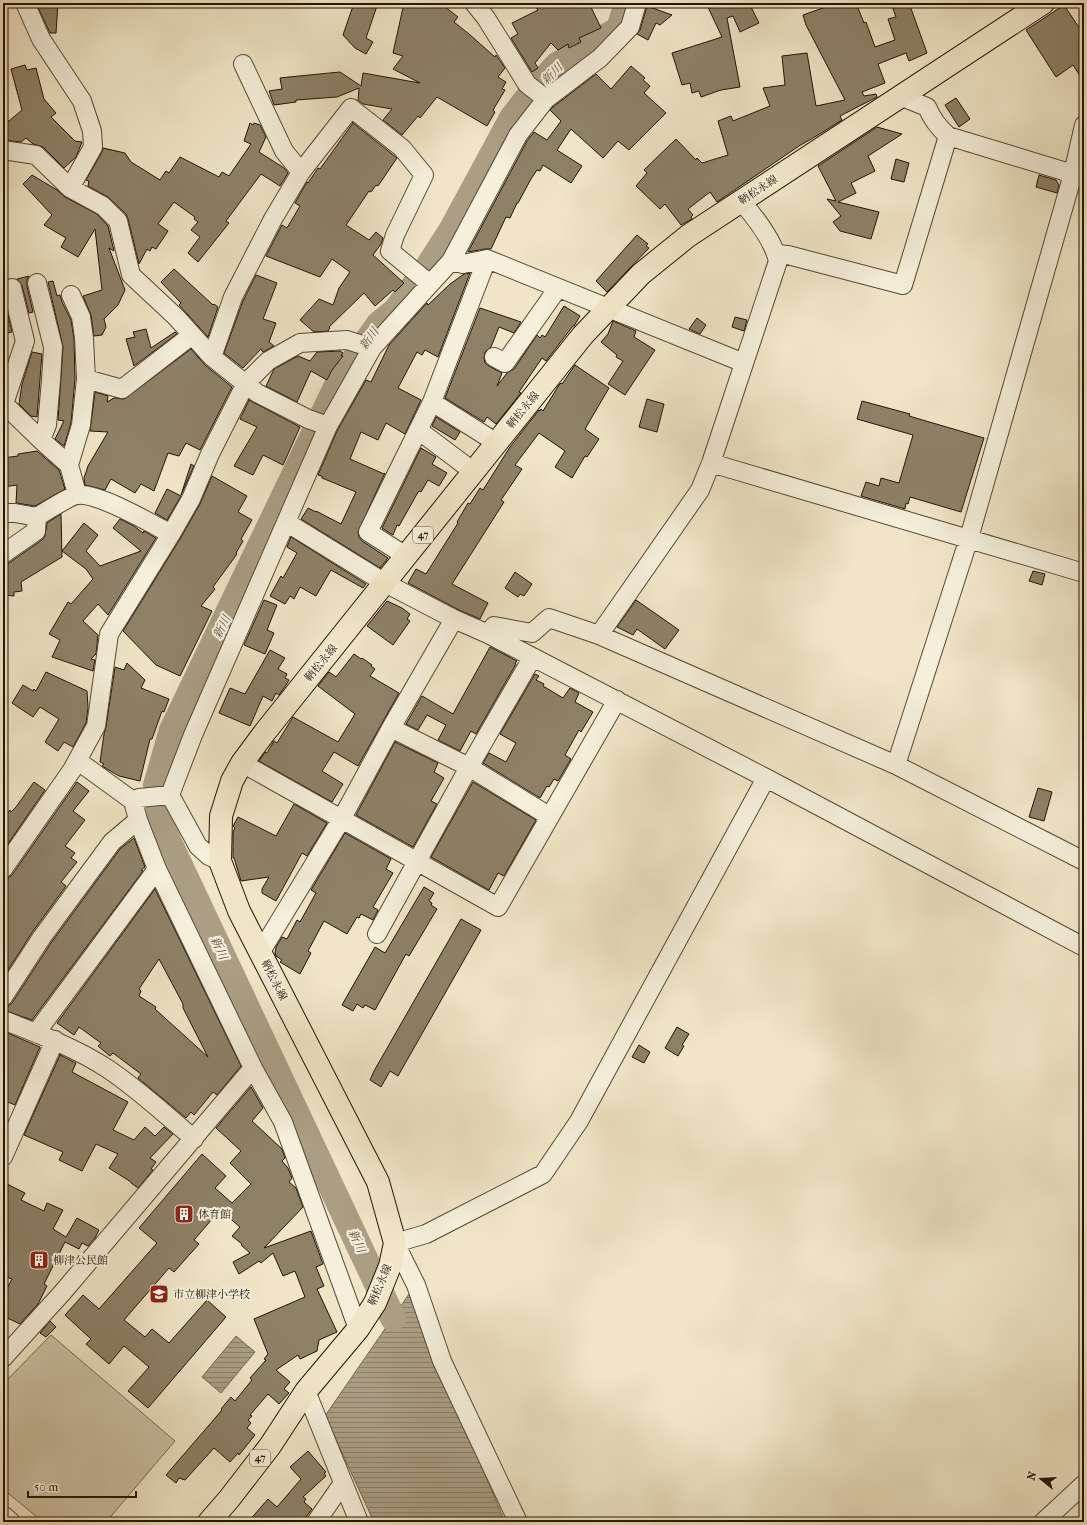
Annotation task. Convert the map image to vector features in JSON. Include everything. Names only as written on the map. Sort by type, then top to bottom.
[{"type":"main road","name":"鞆松永線","points":[[209,1522],[229,1499],[270,1446],[306,1391],[360,1327],[375,1303],[390,1266],[393,1248],[378,1182],[239,911],[220,862],[221,816],[232,781],[242,763],[265,732],[583,335],[641,274],[688,236],[741,200],[1043,3]]},
{"type":"street","points":[[25,3],[41,39],[82,101],[92,132],[93,147],[70,188]]},
{"type":"street","points":[[474,3],[486,18],[527,84],[546,99]]},
{"type":"street","points":[[220,862],[209,856],[198,846],[170,795],[193,735],[328,426],[372,348],[451,262],[518,135],[546,99],[600,58],[630,27],[637,3]]},
{"type":"street","points":[[243,64],[284,151],[302,172]]},
{"type":"street","points":[[902,96],[927,107],[930,116],[939,128],[948,136],[1078,176]]},
{"type":"street","points":[[212,357],[234,297],[273,219],[302,172],[351,108],[402,148],[424,175],[395,235],[390,251],[430,284]]},
{"type":"street","points":[[896,765],[969,538],[1078,176],[1084,125]]},
{"type":"street","points":[[776,254],[788,255],[903,285],[948,136]]},
{"type":"street","points":[[3,150],[36,155],[70,188],[103,206],[118,221],[130,275],[176,317],[212,357],[257,393],[308,419],[328,426]]},
{"type":"street","points":[[599,635],[700,490],[711,464],[778,261],[776,254],[758,221],[741,200]]},
{"type":"street","points":[[451,262],[463,264],[487,259],[744,363]]},
{"type":"street","points":[[406,556],[368,532],[432,402],[487,259]]},
{"type":"street","points":[[37,283],[53,347],[52,380],[47,425],[41,440]]},
{"type":"street","points":[[12,288],[25,341],[4,404],[69,465]]},
{"type":"street","points":[[494,357],[505,363],[558,288]]},
{"type":"street","points":[[71,295],[81,316],[84,338],[86,379],[81,425],[69,465],[77,494]]},
{"type":"street","points":[[86,379],[122,388],[192,335]]},
{"type":"street","points":[[3,868],[78,761],[96,726],[109,634],[191,499],[210,454],[246,383],[268,361],[300,343],[348,340],[372,348]]},
{"type":"street","points":[[432,402],[497,443]]},
{"type":"street","points":[[418,430],[474,472]]},
{"type":"street","points":[[711,464],[969,538],[1084,573]]},
{"type":"street","points":[[3,513],[15,513],[37,517],[77,494],[97,498],[121,508],[171,534]]},
{"type":"street","points":[[3,554],[36,531],[37,517]]},
{"type":"street","points":[[286,522],[385,583],[617,700],[1084,947]]},
{"type":"street","points":[[488,634],[494,626],[532,633],[549,618],[599,635],[896,765],[1084,861]]},
{"type":"street","points":[[260,953],[341,820],[391,728],[454,619]]},
{"type":"street","points":[[377,934],[416,861],[532,658]]},
{"type":"street","points":[[242,763],[498,907],[617,700]]},
{"type":"street","points":[[391,728],[469,767],[549,816]]},
{"type":"street","points":[[78,761],[136,799],[170,795]]},
{"type":"street","points":[[518,1522],[442,1361],[416,1285],[393,1248],[426,1234],[543,1174],[579,1121],[766,778]]},
{"type":"street","points":[[136,799],[138,820],[157,869],[253,1068],[282,1122],[360,1327]]},
{"type":"street","points":[[3,997],[42,937],[112,842],[138,820]]},
{"type":"street","points":[[36,1033],[157,869]]},
{"type":"street","points":[[3,1020],[55,1040],[107,1068],[127,1082],[194,1139]]},
{"type":"street","points":[[3,1157],[55,1040]]},
{"type":"street","points":[[3,1358],[62,1293],[253,1068]]},
{"type":"street","points":[[306,1391],[359,1522]]},
{"type":"street","points":[[316,1522],[343,1483]]},
{"type":"street","points":[[1043,1522],[1084,1484]]},
{"type":"shaded area","points":[[409,1294],[505,1522],[374,1522],[325,1416]]},
{"type":"shaded area","points":[[51,1335],[175,1441],[106,1522],[43,1522],[3,1489],[3,1384]]},
{"type":"shaded area","points":[[236,1336],[255,1352],[221,1393],[202,1377]]},
{"type":"building","points":[[36,3],[58,3],[56,33],[50,33]]},
{"type":"building","points":[[354,3],[378,3],[366,38],[373,42],[366,54],[355,48],[343,35]]},
{"type":"building","points":[[404,3],[440,3],[458,17],[454,22],[495,57],[496,55],[505,68],[498,77],[506,82],[502,89],[505,90],[493,110],[495,112],[487,126],[437,97],[420,118],[418,116],[402,135],[383,120],[392,109],[363,104],[358,100],[359,88],[337,97],[296,100],[296,102],[274,105],[269,91],[282,89],[280,78],[340,72],[361,86],[363,73],[420,83],[393,69],[403,56],[393,53]]},
{"type":"building","points":[[532,3],[589,3],[601,28],[579,38],[581,42],[569,48],[568,44],[558,50],[551,43],[535,63],[538,68],[532,72],[511,38],[518,34],[512,23],[538,10]]},
{"type":"building","points":[[706,3],[749,3],[759,23],[740,32],[733,16],[727,18],[740,87],[721,90],[701,97],[699,91],[692,93],[690,83],[682,85],[672,53],[722,37]]},
{"type":"building","points":[[837,3],[856,3],[864,23],[866,22],[875,47],[895,40],[888,19],[896,17],[891,3],[909,3],[927,53],[909,61],[906,53],[878,64],[885,83],[862,92],[864,96],[876,94],[877,97],[840,116],[842,120],[799,146],[717,202],[710,192],[688,209],[693,215],[691,217],[692,219],[681,225],[665,204],[660,209],[636,186],[647,173],[644,170],[676,139],[696,160],[697,158],[702,163],[728,155],[718,121],[731,116],[733,121],[770,106],[763,88],[785,85],[782,56],[807,53],[816,106],[845,100],[806,25],[803,15]]},
{"type":"building","points":[[1064,5],[1084,35],[1084,82],[1073,65],[1056,77],[1026,30]]},
{"type":"building","points":[[647,6],[672,15],[660,25],[656,23],[648,40],[637,34],[640,30]]},
{"type":"building","points":[[25,65],[27,70],[36,68],[44,99],[56,113],[51,117],[75,141],[82,142],[76,157],[64,168],[43,147],[33,144],[26,138],[21,142],[3,140],[3,126],[22,110],[11,69]]},
{"type":"building","points":[[631,66],[645,78],[643,80],[650,86],[644,93],[666,113],[629,150],[618,141],[603,158],[571,129],[557,150],[582,166],[571,183],[543,165],[540,171],[537,170],[531,179],[510,218],[506,217],[491,249],[468,252],[527,141],[534,132],[547,140],[561,121],[550,110],[596,74],[611,89]]},
{"type":"building","points":[[956,98],[970,119],[959,127],[945,105]]},
{"type":"building","points":[[250,123],[253,125],[254,123],[260,125],[266,137],[259,152],[284,168],[288,173],[280,186],[261,174],[226,221],[229,223],[198,262],[188,253],[200,237],[191,230],[198,222],[194,219],[195,217],[174,202],[158,224],[168,231],[156,249],[152,247],[150,251],[147,249],[139,264],[126,214],[108,197],[88,186],[89,181],[86,180],[103,148],[125,153],[131,162],[160,180],[166,171],[169,173],[180,157],[219,177],[222,172],[229,176],[251,144],[244,141]]},
{"type":"building","points":[[353,123],[397,158],[378,186],[376,185],[371,192],[369,191],[346,225],[369,240],[376,232],[383,238],[381,244],[373,255],[404,283],[395,292],[393,290],[375,306],[364,293],[329,327],[330,328],[328,331],[314,332],[300,320],[319,299],[333,305],[339,288],[350,272],[332,259],[320,277],[266,256],[282,225],[287,228],[300,206],[295,203],[307,182],[308,183],[318,168],[320,169]]},
{"type":"building","points":[[877,127],[902,134],[868,156],[875,171],[851,183],[856,193],[838,202],[879,212],[871,239],[840,231],[833,222],[841,216],[827,199],[836,201],[818,166]]},
{"type":"building","points":[[896,159],[909,163],[904,182],[891,179]]},
{"type":"building","points":[[32,175],[57,190],[65,197],[97,214],[108,226],[114,251],[109,248],[125,290],[118,305],[104,319],[106,327],[102,335],[94,336],[91,315],[83,296],[102,290],[95,229],[78,257],[61,247],[66,238],[44,225],[52,215],[23,184]]},
{"type":"building","points":[[1039,175],[1056,180],[1059,185],[1057,193],[1036,187]]},
{"type":"building","points":[[637,235],[648,244],[646,246],[649,248],[607,292],[596,281]]},
{"type":"building","points":[[174,269],[213,305],[214,304],[218,307],[208,337],[179,305],[181,303],[161,282]]},
{"type":"building","points":[[470,273],[438,357],[425,350],[422,355],[417,352],[398,388],[421,400],[405,434],[386,423],[378,440],[361,432],[350,459],[384,474],[385,473],[358,532],[362,541],[388,558],[380,568],[301,519],[308,508],[341,524],[356,492],[318,475],[337,431],[366,380],[371,382],[389,345],[427,303],[428,305],[450,284],[464,274]]},
{"type":"building","points":[[256,275],[277,283],[263,319],[276,323],[269,342],[274,346],[263,352],[261,349],[243,368],[224,353],[243,301]]},
{"type":"building","points":[[29,276],[27,286],[33,312],[29,313],[22,286],[17,279]]},
{"type":"building","points":[[53,281],[57,296],[60,295],[71,320],[74,339],[75,379],[71,423],[64,446],[55,439],[64,421],[58,420],[63,347],[48,282]]},
{"type":"building","points":[[3,303],[5,303],[12,332],[3,334]]},
{"type":"building","points":[[564,306],[580,316],[574,326],[546,361],[542,358],[519,392],[521,393],[496,424],[487,417],[484,422],[445,398],[480,308],[521,322],[514,333],[499,327],[491,347],[485,352],[485,363],[502,373],[497,386],[507,373],[514,369],[537,335],[540,338],[542,335],[545,337]]},
{"type":"building","points":[[735,317],[747,320],[744,331],[732,327]]},
{"type":"building","points":[[697,318],[706,325],[700,334],[689,329]]},
{"type":"building","points":[[613,321],[636,331],[634,337],[655,350],[625,395],[608,384],[623,361],[616,357],[617,355],[601,342],[608,334]]},
{"type":"building","points":[[146,329],[151,348],[175,332],[177,334],[134,366],[126,339],[135,337],[133,332]]},
{"type":"building","points":[[191,349],[205,365],[232,387],[200,450],[186,443],[179,456],[168,453],[154,491],[141,484],[135,493],[111,479],[105,490],[85,485],[84,478],[88,466],[108,432],[90,431],[95,392],[108,396],[107,402],[114,398],[124,399]]},
{"type":"building","points":[[340,351],[343,353],[341,355],[343,356],[332,370],[327,380],[311,371],[297,402],[266,386],[274,369],[298,356],[310,361],[317,352]]},
{"type":"building","points":[[32,352],[42,354],[37,417],[31,416],[19,404],[22,384]]},
{"type":"building","points":[[575,365],[609,388],[585,429],[599,439],[587,457],[585,456],[572,478],[555,467],[565,451],[539,433],[515,465],[522,469],[501,500],[504,502],[452,584],[488,603],[480,619],[459,610],[408,583],[416,569],[426,574],[458,523],[457,522],[468,503],[470,504],[480,488],[483,490],[510,447],[539,410],[540,411],[541,409],[543,411],[559,385],[561,383],[562,384]]},
{"type":"building","points":[[647,399],[664,404],[657,432],[639,427]]},
{"type":"building","points":[[249,400],[300,427],[283,465],[263,455],[253,475],[234,466],[257,427],[240,419]]},
{"type":"building","points":[[862,401],[910,414],[909,416],[984,438],[961,512],[910,497],[908,504],[906,503],[905,509],[861,496],[866,482],[879,486],[881,478],[899,483],[913,435],[857,419]]},
{"type":"building","points":[[436,417],[460,432],[455,440],[432,426]]},
{"type":"building","points":[[421,448],[436,457],[432,464],[447,473],[439,486],[428,480],[421,492],[419,491],[417,494],[399,526],[397,525],[393,535],[382,528]]},
{"type":"building","points":[[37,451],[59,470],[65,489],[35,506],[16,503],[17,485],[3,487],[3,458]]},
{"type":"building","points":[[191,464],[194,466],[181,495]]},
{"type":"building","points":[[212,476],[247,496],[238,512],[252,520],[241,539],[243,541],[236,553],[237,554],[213,587],[215,589],[201,606],[212,611],[180,676],[156,665],[123,631],[180,539],[200,504]]},
{"type":"building","points":[[167,489],[181,496],[167,520],[155,513]]},
{"type":"building","points":[[61,514],[62,557],[21,582],[22,591],[14,592],[14,596],[3,595],[3,564],[9,563],[42,540],[45,536],[47,523]]},
{"type":"building","points":[[120,519],[134,526],[143,533],[144,531],[156,538],[108,615],[98,604],[83,621],[98,635],[96,654],[91,659],[95,660],[93,671],[52,657],[60,640],[49,634],[68,602],[71,604],[93,579],[86,569],[62,551],[84,523],[98,535],[86,551],[100,566],[141,551],[113,528]]},
{"type":"building","points":[[291,537],[366,584],[363,588],[331,570],[316,596],[300,587],[294,599],[290,596],[285,604],[270,596],[281,576],[283,578],[297,553],[287,547]]},
{"type":"building","points":[[1033,571],[1045,574],[1042,585],[1029,581]]},
{"type":"building","points":[[515,572],[532,584],[524,596],[520,594],[518,597],[505,588]]},
{"type":"building","points":[[264,600],[277,605],[267,630],[274,633],[265,654],[244,645]]},
{"type":"building","points":[[636,600],[679,630],[665,649],[637,629],[633,635],[617,627]]},
{"type":"building","points":[[387,601],[402,608],[410,614],[407,619],[410,621],[393,645],[367,626]]},
{"type":"building","points":[[490,647],[517,661],[476,734],[471,731],[460,751],[438,740],[446,725],[427,715],[418,730],[406,724],[422,696],[453,714]]},
{"type":"building","points":[[270,650],[285,658],[278,669],[287,674],[285,678],[289,680],[279,695],[276,693],[272,701],[263,696],[250,726],[219,713],[230,688],[245,694]]},
{"type":"building","points":[[354,654],[372,665],[371,666],[375,669],[370,676],[399,693],[358,766],[334,752],[322,771],[343,784],[332,802],[259,761],[265,752],[267,753],[274,741],[277,743],[293,717],[338,742],[355,714],[318,686],[329,672],[336,677]]},
{"type":"building","points":[[127,663],[145,680],[141,688],[169,699],[164,712],[162,711],[152,739],[150,739],[140,781],[119,776],[102,766],[104,764],[100,762],[115,667],[124,670]]},
{"type":"building","points":[[46,672],[87,691],[88,708],[86,723],[73,747],[64,742],[58,751],[45,742],[59,719],[40,707],[33,717],[12,703],[23,685],[33,691],[34,689],[36,691]]},
{"type":"building","points":[[535,674],[539,676],[536,680],[544,684],[543,686],[563,698],[570,688],[579,693],[575,702],[593,712],[581,732],[579,730],[565,755],[571,759],[558,781],[554,779],[549,787],[547,786],[540,798],[483,763],[489,753],[506,762],[516,743],[500,734]]},
{"type":"building","points":[[395,742],[438,763],[434,772],[444,778],[431,801],[437,804],[413,847],[356,815]]},
{"type":"building","points":[[34,782],[45,790],[3,851],[3,819],[10,810],[11,812],[16,807]]},
{"type":"building","points":[[77,782],[89,791],[73,811],[85,820],[65,846],[75,853],[71,858],[77,862],[61,882],[66,886],[33,931],[3,978],[3,879],[12,875]]},
{"type":"building","points":[[473,782],[536,820],[504,876],[498,873],[489,890],[431,857]]},
{"type":"building","points":[[1038,788],[1052,792],[1044,821],[1029,817]]},
{"type":"building","points":[[294,804],[327,823],[307,856],[302,853],[276,901],[262,893],[262,889],[269,877],[241,881],[233,858],[233,832],[235,828],[233,826],[238,817],[276,836]]},
{"type":"building","points":[[345,833],[391,859],[386,869],[393,873],[373,907],[378,910],[373,920],[361,914],[359,918],[357,917],[347,934],[324,921],[308,951],[311,953],[300,974],[280,962],[282,960],[276,956],[275,953],[276,947],[282,937],[287,939],[297,920],[300,922],[316,893],[311,890]]},
{"type":"building","points":[[134,838],[145,867],[141,870],[143,871],[32,1020],[3,1010],[3,1007],[12,1003],[51,943],[120,849]]},
{"type":"building","points":[[424,887],[434,893],[429,901],[432,903],[431,905],[437,909],[409,956],[406,954],[375,1010],[365,1005],[363,1008],[357,1004],[353,1011],[342,1005],[375,947],[385,953]]},
{"type":"building","points":[[155,889],[241,1066],[217,1095],[213,1092],[194,1115],[191,1112],[186,1118],[138,1078],[141,1074],[113,1053],[110,1056],[98,1046],[101,1043],[79,1027],[74,1035],[57,1023]],"holes":[[[159,959],[183,1004],[183,1008],[208,1057],[155,1009],[156,1007],[139,996],[141,991],[139,989]]]},
{"type":"building","points":[[461,919],[481,930],[398,1076],[390,1071],[381,1087],[370,1080],[374,1071]]},
{"type":"building","points":[[677,1027],[689,1034],[682,1045],[684,1046],[678,1056],[665,1048]]},
{"type":"building","points":[[3,1031],[40,1047],[15,1105],[3,1100]]},
{"type":"building","points":[[639,1045],[650,1052],[644,1063],[632,1057]]},
{"type":"building","points":[[60,1055],[76,1063],[72,1072],[128,1102],[113,1130],[134,1140],[145,1127],[155,1136],[164,1127],[173,1134],[150,1158],[156,1162],[151,1169],[153,1170],[138,1188],[109,1168],[118,1154],[96,1144],[82,1171],[59,1160],[63,1152],[24,1135]]},
{"type":"building","points":[[251,1087],[263,1108],[252,1121],[282,1149],[285,1158],[282,1161],[288,1168],[292,1178],[289,1182],[296,1188],[303,1207],[264,1248],[311,1231],[323,1264],[316,1267],[324,1286],[317,1289],[337,1332],[319,1340],[317,1351],[300,1359],[298,1355],[276,1370],[290,1382],[284,1389],[289,1393],[279,1404],[268,1394],[250,1415],[252,1416],[248,1420],[251,1423],[247,1428],[255,1435],[239,1455],[238,1453],[230,1462],[214,1448],[185,1480],[179,1478],[176,1483],[166,1475],[222,1410],[221,1409],[231,1397],[235,1401],[252,1380],[250,1378],[266,1360],[264,1359],[268,1354],[254,1319],[305,1297],[295,1271],[283,1276],[273,1253],[261,1263],[259,1261],[239,1274],[233,1262],[250,1253],[232,1236],[240,1227],[220,1210],[194,1240],[199,1244],[174,1272],[169,1268],[124,1320],[145,1337],[152,1329],[169,1343],[207,1300],[226,1317],[148,1408],[128,1391],[149,1367],[124,1346],[109,1364],[86,1344],[91,1339],[65,1315],[83,1295],[99,1309],[157,1243],[139,1228],[202,1154],[226,1176],[215,1188],[232,1203],[251,1184],[230,1163],[241,1151],[216,1128]]},
{"type":"building","points":[[3,1182],[25,1193],[21,1200],[44,1211],[47,1203],[63,1210],[53,1229],[66,1237],[77,1218],[99,1230],[95,1238],[88,1246],[82,1243],[79,1249],[65,1242],[44,1284],[47,1286],[38,1304],[20,1324],[3,1316],[3,1303],[8,1293],[5,1292],[12,1279],[3,1276]]},
{"type":"building","points":[[50,1321],[56,1327],[46,1337],[40,1333]]},
{"type":"building","points":[[308,1451],[326,1472],[324,1473],[326,1476],[303,1497],[306,1499],[304,1502],[312,1509],[302,1522],[248,1522],[268,1499],[277,1507],[301,1479],[290,1467]]},
{"type":"waterway","name":"新川","points":[[393,1318],[161,825],[156,785],[172,730],[339,381],[379,324],[396,310],[427,268],[452,229],[512,118],[533,91],[557,65],[619,29],[627,3]]},
{"type":"place","name":"体育館","points":[[184,1214]]},
{"type":"place","name":"柳津公民館","points":[[39,1260]]},
{"type":"place","name":"市立柳津小学校","points":[[159,1294]]}]
